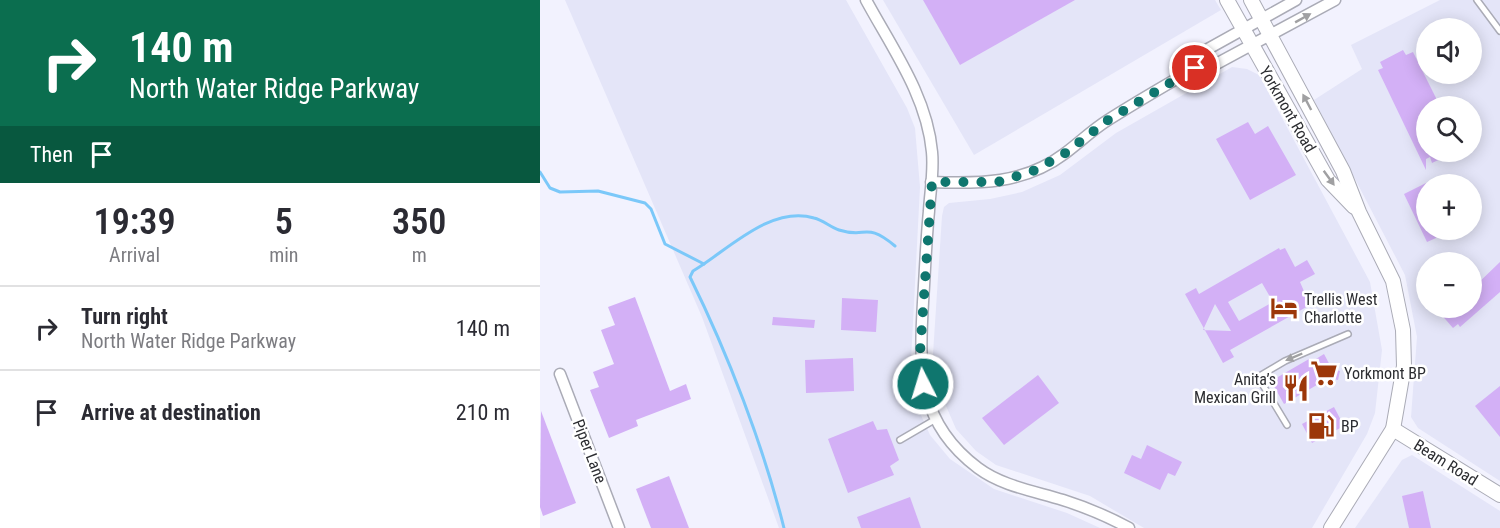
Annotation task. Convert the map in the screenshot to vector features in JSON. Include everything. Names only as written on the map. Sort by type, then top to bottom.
[{"type":"street","points":[[866,0],[921,105],[932,153],[920,353],[925,393],[936,419],[952,444],[985,473],[1012,485],[1079,505],[1129,528]]},
{"type":"street","name":"Yorkmont Road","points":[[1227,0],[1328,180],[1359,212]]},
{"type":"street","name":"Yorkmont Road","points":[[1251,0],[1343,171],[1359,212],[1393,280],[1403,330],[1404,366],[1393,429],[1331,528]]},
{"type":"street","points":[[1195,68],[1197,56],[1296,0]]},
{"type":"street","points":[[932,182],[998,182],[1029,173],[1059,158],[1108,120],[1195,68],[1205,70],[1335,0]]},
{"type":"street","name":"Piper Lane","points":[[560,374],[619,528]]},
{"type":"street","name":"Beam Road","points":[[1393,429],[1500,495]]},
{"type":"lane","points":[[1477,0],[1500,32]]},
{"type":"lane","points":[[1287,425],[1258,377],[1285,361],[1348,334]]},
{"type":"lane","points":[[900,440],[936,419]]},
{"type":"shaded area","points":[[565,0],[846,0],[907,108],[915,128],[920,187],[910,380],[915,402],[930,435],[950,459],[994,489],[1067,513],[1100,528],[779,528],[702,317]]},
{"type":"shaded area","points":[[883,0],[1215,0],[1221,10],[974,155]]},
{"type":"shaded area","points":[[1440,0],[1500,0],[1500,481],[1418,428],[1411,417],[1417,337],[1405,275],[1314,100],[1362,69],[1351,45]]},
{"type":"shaded area","points":[[1232,67],[1247,69],[1259,75],[1370,282],[1382,350],[1375,413],[1367,434],[1312,528],[1144,528],[1090,496],[996,465],[976,451],[956,429],[937,385],[933,354],[942,216],[944,207],[949,203],[990,199],[1022,192],[1060,175],[1116,133]]},
{"type":"shaded area","points":[[1412,455],[1500,511],[1500,528],[1355,528],[1402,460]]},
{"type":"building","points":[[923,0],[1075,0],[960,65]]},
{"type":"building","points":[[1403,50],[1406,55],[1413,52],[1416,58],[1416,84],[1429,84],[1435,96],[1416,96],[1416,149],[1378,70],[1383,68],[1380,62]]},
{"type":"building","points":[[1248,122],[1255,134],[1268,126],[1296,175],[1250,200],[1216,139]]},
{"type":"building","points":[[1416,188],[1416,219],[1404,194]]},
{"type":"building","name":"Trellis West Charlotte","points":[[1279,248],[1280,250],[1285,248],[1295,267],[1307,260],[1315,274],[1300,282],[1310,305],[1230,350],[1234,357],[1223,363],[1205,330],[1231,331],[1215,304],[1204,328],[1185,294],[1196,288],[1199,294]],"holes":[[[1262,283],[1273,302],[1239,321],[1228,302]]]},
{"type":"building","points":[[1500,262],[1500,292],[1482,308],[1482,279]]},
{"type":"building","points":[[635,297],[670,391],[686,384],[691,399],[636,420],[638,426],[609,438],[590,390],[599,387],[593,372],[614,364],[601,330],[615,325],[608,307]]},
{"type":"building","points":[[842,298],[878,300],[876,332],[841,330]]},
{"type":"building","points":[[773,317],[815,320],[814,328],[772,325]]},
{"type":"building","points":[[1444,318],[1470,318],[1460,327],[1458,324],[1453,328]]},
{"type":"building","points":[[1324,354],[1332,369],[1340,371],[1338,380],[1329,378],[1284,404],[1271,381],[1309,359],[1311,362]]},
{"type":"building","points":[[853,358],[854,391],[806,393],[805,360]]},
{"type":"building","points":[[1038,375],[1059,403],[1004,445],[982,418]]},
{"type":"building","points":[[1500,386],[1500,437],[1475,406]]},
{"type":"building","points":[[1334,407],[1344,426],[1312,443],[1302,424]]},
{"type":"building","points":[[541,411],[576,503],[543,516],[540,507]]},
{"type":"building","points":[[873,421],[877,430],[887,429],[899,460],[890,466],[894,475],[848,493],[828,439]]},
{"type":"building","points":[[1147,445],[1182,462],[1175,476],[1168,473],[1160,490],[1124,473],[1132,455],[1141,459]]},
{"type":"building","points":[[669,476],[689,528],[651,528],[636,489]]},
{"type":"building","points":[[1423,491],[1431,528],[1409,528],[1402,496]]},
{"type":"building","points":[[910,497],[921,528],[861,528],[857,517]]},
{"type":"waterway","points":[[540,172],[550,188],[560,192],[598,191],[645,203],[651,209],[665,244],[704,264]]},
{"type":"waterway","points":[[784,528],[766,465],[743,400],[718,337],[690,277],[693,271],[750,232],[781,218],[798,216],[814,218],[839,230],[878,234],[895,246]]},
{"type":"place","name":"Trellis West Charlotte","points":[[1284,308]]},
{"type":"place","name":"Yorkmont BP","points":[[1324,373]]},
{"type":"place","name":"Anita’s Mexican Grill","points":[[1296,388]]},
{"type":"place","name":"BP","points":[[1321,426]]},
{"type":"route","points":[[923,384],[920,353],[932,182],[971,184],[998,182],[1033,171],[1064,154],[1108,120],[1195,68]]}]
